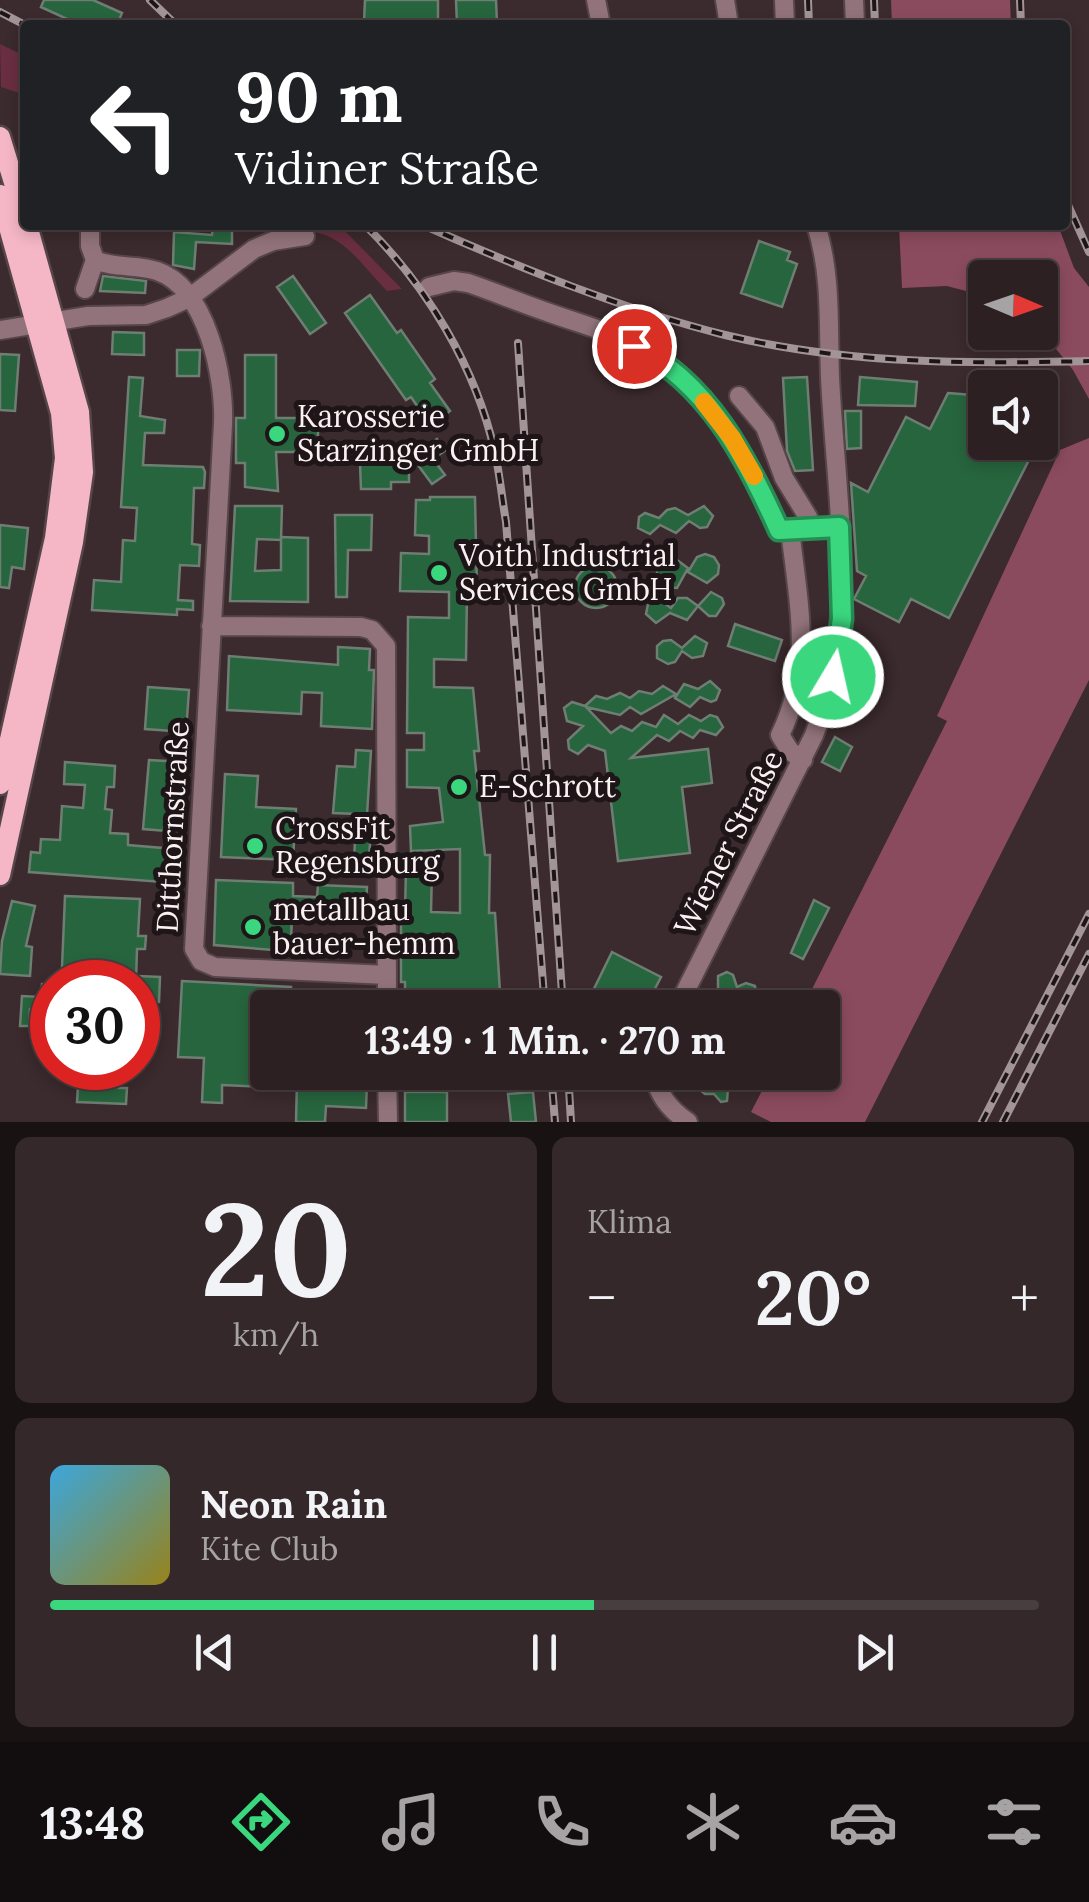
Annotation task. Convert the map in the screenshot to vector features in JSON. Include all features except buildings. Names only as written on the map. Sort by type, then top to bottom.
[{"type":"main road","points":[[0,137],[20,202]]},
{"type":"main road","points":[[0,195],[79,412],[83,472],[73,542],[0,875]]},
{"type":"main road","points":[[0,784],[51,557],[65,458],[61,413],[28,230]]},
{"type":"street","points":[[85,289],[95,260],[90,230]]},
{"type":"street","name":"Wiener Straße","points":[[686,990],[802,760],[825,706],[839,648],[843,582],[827,266],[817,230]]},
{"type":"street","points":[[0,330],[88,316],[146,315],[189,298],[254,249],[273,241],[305,236]]},
{"type":"street","points":[[95,260],[161,272],[189,298]]},
{"type":"street","points":[[428,287],[454,281],[468,283],[615,336],[654,356],[676,373],[710,410],[749,466],[779,530],[839,527]]},
{"type":"street","name":"Ditthornstraße","points":[[189,298],[212,342],[224,394],[192,941],[196,956],[216,967],[388,975]]},
{"type":"street","points":[[738,396],[765,427],[784,478],[808,518],[799,529],[802,654],[796,699],[780,735],[790,751],[802,760]]},
{"type":"street","points":[[212,626],[361,626],[372,630],[386,646],[388,990]]},
{"type":"street","points":[[388,1090],[388,1122]]},
{"type":"street","points":[[659,1090],[668,1105],[688,1122]]},
{"type":"shaded area","points":[[891,0],[1010,0],[1011,20],[892,20]]},
{"type":"shaded area","points":[[0,44],[20,54],[20,93],[1,87]]},
{"type":"shaded area","points":[[344,230],[402,289],[387,291],[342,244],[330,237],[317,232],[281,232]]},
{"type":"shaded area","points":[[899,230],[1060,230],[1074,268],[1089,287],[1089,399],[1057,350],[1058,260],[968,260],[968,292],[947,286],[902,288]]},
{"type":"shaded area","points":[[1089,438],[1089,680],[865,1122],[771,1122],[751,1112],[762,1090],[840,1090],[840,990],[812,990],[947,721],[937,716],[1060,450]]},
{"type":"railway","points":[[150,0],[171,20]]},
{"type":"railway","points":[[808,0],[809,20]]},
{"type":"railway","points":[[874,0],[875,20]]},
{"type":"railway","points":[[1020,0],[1021,20]]},
{"type":"railway","points":[[0,12],[20,22]]},
{"type":"railway","points":[[1070,209],[1089,252]]},
{"type":"railway","points":[[370,230],[409,274],[446,330],[475,390],[495,453],[506,522],[544,990]]},
{"type":"railway","points":[[435,230],[610,300],[686,325],[770,345],[906,360],[1089,361]]},
{"type":"railway","points":[[518,343],[562,990]]},
{"type":"railway","points":[[982,1122],[1089,914]]},
{"type":"railway","points":[[1003,1122],[1089,954]]},
{"type":"railway","points":[[552,1090],[555,1122]]},
{"type":"railway","points":[[569,1090],[571,1122]]},
{"type":"slow traffic","points":[[704,402],[732,438],[754,476]]},
{"type":"place","name":"Karosserie Starzinger GmbH","points":[[277,434]]},
{"type":"place","name":"Voith Industrial Services GmbH","points":[[439,573]]},
{"type":"place","name":"E-Schrott","points":[[459,787]]},
{"type":"place","name":"CrossFit Regensburg","points":[[255,846]]},
{"type":"place","name":"metallbau bauer-hemm","points":[[253,927]]},
{"type":"route","points":[[634,346],[676,373],[710,410],[757,480],[779,530],[839,527],[842,619],[833,677]]}]
